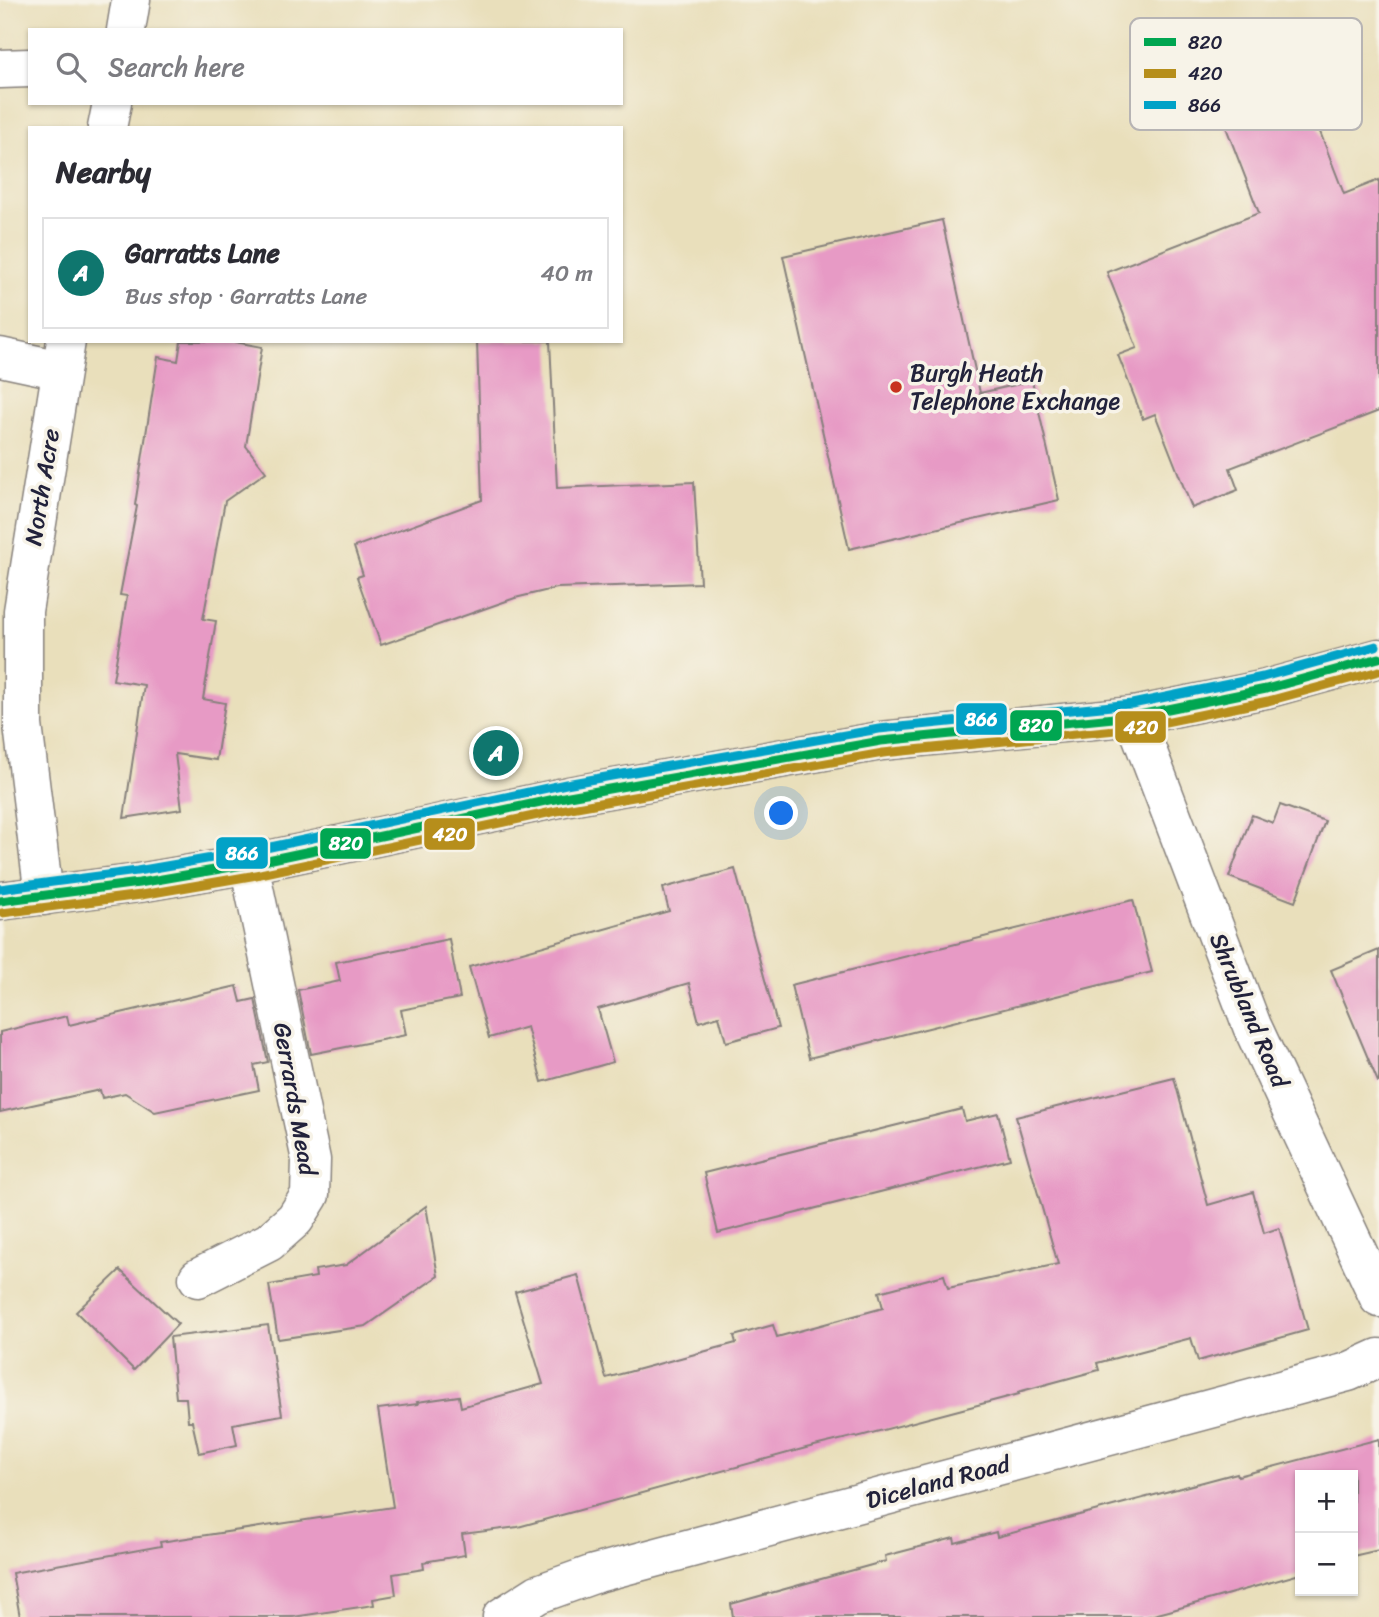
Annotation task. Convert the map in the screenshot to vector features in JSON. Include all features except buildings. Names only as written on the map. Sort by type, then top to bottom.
[{"type":"street","points":[[126,28],[131,0]]},
{"type":"street","points":[[0,69],[28,68]]},
{"type":"street","points":[[107,126],[112,105]]},
{"type":"street","name":"North Acre","points":[[0,357],[63,355],[23,611],[23,725],[44,896]]},
{"type":"street","points":[[0,901],[139,883],[249,864],[569,796],[881,741],[1134,716],[1266,689],[1379,658]]},
{"type":"street","name":"Shrubland Road","points":[[1134,716],[1252,1026],[1379,1298]]},
{"type":"street","name":"Gerrards Mead","points":[[198,1278],[269,1242],[295,1219],[310,1195],[311,1160],[249,864]]},
{"type":"street","name":"Diceland Road","points":[[502,1617],[538,1594],[594,1574],[1348,1372],[1379,1358]]},
{"type":"transit line","name":"866","points":[[0,889],[137,871],[247,852],[566,784],[879,729],[1132,704],[1263,677],[1376,646]]},
{"type":"transit line","name":"820","points":[[0,901],[139,883],[249,864],[569,796],[881,741],[1134,716],[1266,689],[1379,658]]},
{"type":"transit line","name":"420","points":[[2,913],[141,895],[251,876],[571,808],[883,753],[1136,728],[1268,701],[1379,671]]},
{"type":"place","name":"Burgh Heath Telephone Exchange","points":[[896,387]]},
{"type":"place","name":"Garratts Lane","points":[[496,753]]}]
